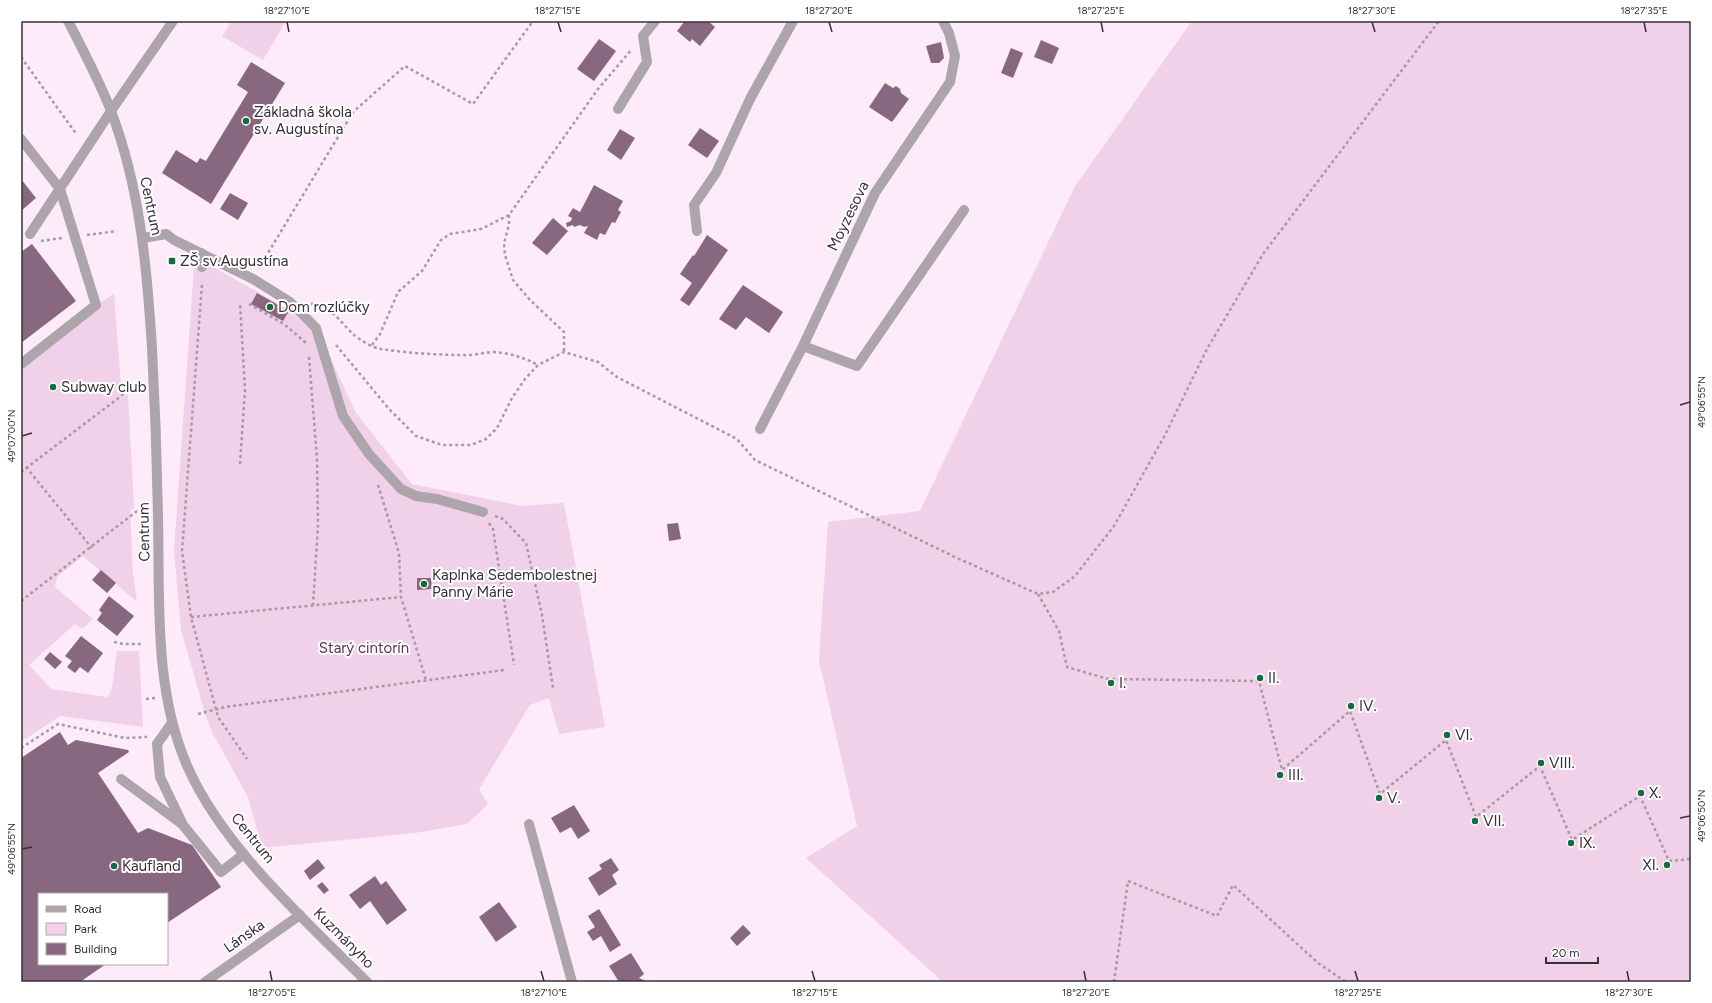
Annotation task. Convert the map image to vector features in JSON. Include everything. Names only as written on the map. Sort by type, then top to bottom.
[{"type":"street","name":"Centrum","points":[[68,21],[111,111],[129,173],[143,238],[148,284],[157,434],[163,670],[172,723],[189,769],[202,795],[244,854],[300,915]]},
{"type":"street","points":[[30,234],[111,111],[173,21]]},
{"type":"street","points":[[618,109],[646,62],[643,36],[655,21]]},
{"type":"street","points":[[697,231],[694,205],[716,173],[750,99],[793,21]]},
{"type":"street","name":"Moyzesova","points":[[760,429],[803,346],[875,193],[950,82],[955,56],[949,33],[942,21]]},
{"type":"street","points":[[21,140],[60,189],[96,305],[21,364]]},
{"type":"street","points":[[803,346],[857,366],[964,210]]},
{"type":"street","points":[[143,238],[166,234],[174,240],[253,279],[290,302],[316,328],[343,416],[369,454],[401,490],[416,496],[437,499],[483,512]]},
{"type":"street","points":[[201,253],[202,267]]},
{"type":"street","points":[[172,723],[157,744],[157,750],[160,777],[183,825],[222,872],[244,854]]},
{"type":"street","points":[[120,779],[183,825]]},
{"type":"street","points":[[529,824],[572,982]]},
{"type":"street","name":"Lánska","points":[[204,982],[300,915]]},
{"type":"street","name":"Kuzmányho","points":[[300,915],[367,982]]},
{"type":"path","points":[[253,279],[353,112],[406,66],[473,104],[533,21]]},
{"type":"path","points":[[334,343],[389,409],[416,436],[442,445],[471,445],[486,439],[497,428],[512,398],[525,379],[538,364],[564,352],[598,362],[618,377],[737,439],[755,460],[957,558],[1038,594],[1052,592],[1075,576],[1114,526],[1164,435],[1207,349],[1263,254],[1439,21]]},
{"type":"path","points":[[372,345],[380,334],[398,292],[422,271],[441,240],[450,234],[481,229],[509,215],[598,89],[643,36]]},
{"type":"path","points":[[21,57],[77,135]]},
{"type":"path","points":[[509,215],[509,225],[504,243],[505,255],[513,280],[530,300],[564,332],[564,352]]},
{"type":"path","points":[[202,286],[182,551],[191,616],[215,709],[218,718],[247,759]]},
{"type":"path","points":[[240,303],[245,390],[240,464]]},
{"type":"path","points":[[297,308],[314,303],[324,307],[340,319],[352,334],[379,349],[439,355],[472,356],[493,352],[519,356],[538,364]]},
{"type":"path","points":[[249,304],[284,324],[325,358]]},
{"type":"path","points":[[309,352],[317,459],[318,525],[313,606]]},
{"type":"path","points":[[21,472],[133,387]]},
{"type":"path","points":[[26,468],[92,548]]},
{"type":"path","points":[[376,477],[399,553],[401,597],[426,680]]},
{"type":"path","points":[[21,601],[92,548],[137,511]]},
{"type":"path","points":[[483,512],[493,529],[514,665]]},
{"type":"path","points":[[483,512],[503,520],[526,543],[542,615],[553,688]]},
{"type":"path","points":[[1038,594],[1059,631],[1067,667],[1108,680],[1258,681],[1282,770],[1350,711],[1380,794],[1446,740],[1476,817],[1540,766],[1572,840],[1640,796],[1669,861],[1691,859]]},
{"type":"path","points":[[191,616],[401,597]]},
{"type":"path","points":[[114,642],[123,644],[141,644]]},
{"type":"path","points":[[198,714],[215,709],[504,670]]},
{"type":"path","points":[[21,748],[58,724],[126,738],[149,736],[148,732]]},
{"type":"path","points":[[1114,982],[1128,881],[1217,916],[1233,885],[1318,963],[1346,982]]},
{"type":"green space","points":[[232,21],[286,21],[263,60],[222,36]]},
{"type":"green space","points":[[1192,21],[1691,21],[1691,982],[943,982],[806,858],[857,826],[819,661],[828,522],[920,511],[1075,186]]},
{"type":"green space","name":"Starý cintorín","points":[[208,264],[289,310],[322,340],[356,413],[412,484],[522,506],[564,503],[605,727],[559,734],[549,698],[530,705],[479,789],[488,804],[467,824],[415,833],[262,848],[248,797],[213,734],[206,717],[181,630],[174,551],[194,266]]},
{"type":"green space","points":[[114,294],[122,398],[128,394],[134,508],[130,511],[133,573],[137,602],[83,556],[57,577],[55,587],[93,619],[82,629],[75,624],[29,665],[51,689],[108,697],[112,688],[117,651],[139,651],[143,727],[60,716],[21,742],[21,364],[96,305]]},
{"type":"building","points":[[685,21],[708,21],[715,27],[700,46],[692,39],[690,42],[677,31]]},
{"type":"building","points":[[599,39],[616,51],[594,81],[577,69]]},
{"type":"building","points":[[1041,40],[1059,48],[1052,64],[1034,57]]},
{"type":"building","points":[[941,42],[944,58],[939,63],[931,63],[926,46]]},
{"type":"building","points":[[1011,48],[1023,53],[1013,78],[1001,73]]},
{"type":"building","name":"Základná škola sv. Augustína","points":[[251,62],[285,83],[211,204],[162,173],[176,150],[197,163],[200,158],[206,161],[248,92],[237,85]]},
{"type":"building","points":[[885,83],[893,88],[896,86],[900,89],[901,93],[909,99],[892,122],[869,107]]},
{"type":"building","points":[[700,128],[719,141],[707,158],[688,145]]},
{"type":"building","points":[[620,129],[635,138],[621,160],[607,150]]},
{"type":"building","points":[[21,179],[36,198],[21,211]]},
{"type":"building","points":[[594,185],[623,201],[618,210],[621,212],[615,223],[612,222],[605,235],[600,233],[597,240],[584,233],[588,226],[584,227],[580,225],[574,227],[573,225],[567,227],[566,223],[571,221],[572,218],[568,216],[573,208],[580,212]]},
{"type":"building","points":[[230,193],[248,203],[238,220],[220,209]]},
{"type":"building","points":[[553,218],[568,231],[547,255],[532,243]]},
{"type":"building","points":[[707,235],[728,250],[689,306],[680,300],[692,283],[680,274],[693,255],[694,256]]},
{"type":"building","points":[[32,244],[76,301],[21,343],[21,252]]},
{"type":"building","points":[[743,285],[783,312],[769,333],[746,317],[736,330],[719,319]]},
{"type":"building","name":"Dom rozlúčky","points":[[257,293],[289,311],[283,321],[251,304]]},
{"type":"building","points":[[678,523],[681,539],[669,541],[667,524]]},
{"type":"building","points":[[101,570],[116,583],[107,593],[92,580]]},
{"type":"building","name":"Kaplnka Sedembolestnej Panny Márie","points":[[417,578],[431,578],[432,589],[417,590]]},
{"type":"building","points":[[109,596],[134,616],[117,636],[97,620],[102,613],[99,610]]},
{"type":"building","points":[[81,636],[103,653],[88,673],[80,667],[75,673],[67,667],[72,661],[65,656]]},
{"type":"building","points":[[50,652],[62,662],[55,669],[44,659]]},
{"type":"building","name":"Kaufland","points":[[60,732],[68,745],[76,740],[128,750],[129,752],[98,773],[138,833],[148,828],[192,845],[221,887],[168,922],[168,893],[38,893],[38,965],[105,965],[80,982],[21,982],[21,758]]},
{"type":"building","points":[[574,805],[590,831],[578,839],[571,827],[560,833],[551,818]]},
{"type":"building","points":[[611,858],[619,870],[612,875],[617,884],[599,896],[588,878],[602,869],[599,865]]},
{"type":"building","points":[[318,859],[325,868],[310,880],[304,871]]},
{"type":"building","points":[[375,876],[381,885],[386,881],[407,910],[387,925],[370,901],[360,909],[349,895]]},
{"type":"building","points":[[322,882],[329,890],[324,894],[317,886]]},
{"type":"building","points":[[499,902],[517,927],[496,942],[479,917]]},
{"type":"building","points":[[599,909],[621,945],[610,952],[601,936],[593,941],[587,932],[595,927],[588,916]]},
{"type":"building","points":[[743,925],[751,933],[737,946],[730,938]]},
{"type":"building","points":[[631,953],[644,974],[639,978],[648,982],[619,982],[609,966]]},
{"type":"place","name":"Základná škola sv. Augustína","points":[[246,121]]},
{"type":"place","name":"ZŠ sv.Augustína","points":[[172,261]]},
{"type":"place","name":"Dom rozlúčky","points":[[270,307]]},
{"type":"place","name":"Subway club","points":[[53,387]]},
{"type":"place","name":"Kaplnka Sedembolestnej Panny Márie","points":[[424,584]]},
{"type":"place","name":"II.","points":[[1260,678]]},
{"type":"place","name":"I.","points":[[1111,683]]},
{"type":"place","name":"IV.","points":[[1351,706]]},
{"type":"place","name":"VI.","points":[[1447,735]]},
{"type":"place","name":"VIII.","points":[[1541,763]]},
{"type":"place","name":"III.","points":[[1280,775]]},
{"type":"place","name":"X.","points":[[1641,793]]},
{"type":"place","name":"V.","points":[[1379,798]]},
{"type":"place","name":"VII.","points":[[1475,821]]},
{"type":"place","name":"IX.","points":[[1571,843]]},
{"type":"place","name":"XI.","points":[[1667,865]]},
{"type":"place","name":"Kaufland","points":[[114,866]]}]
